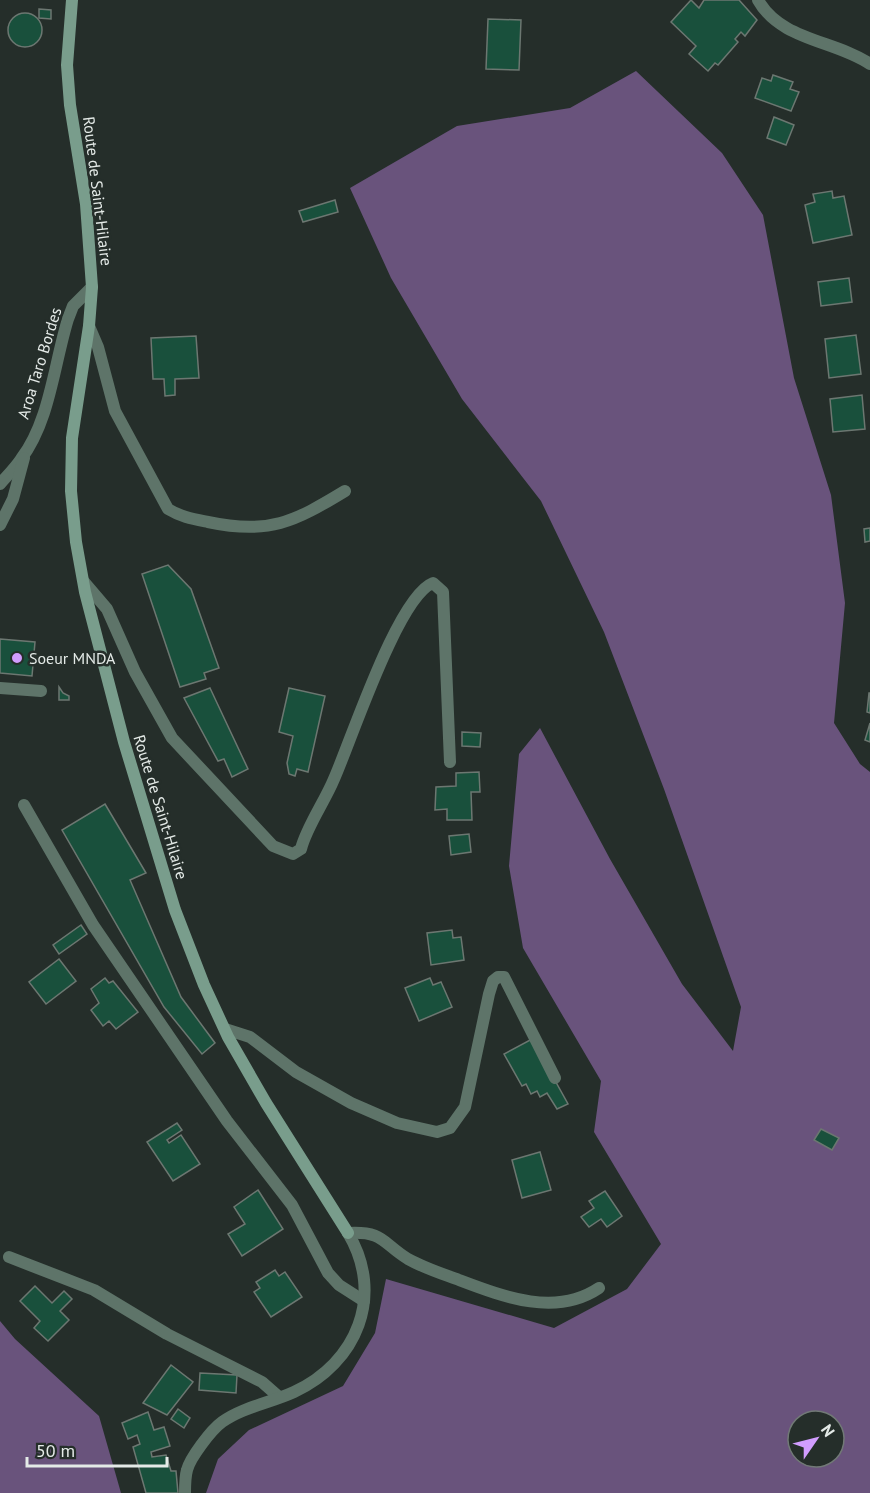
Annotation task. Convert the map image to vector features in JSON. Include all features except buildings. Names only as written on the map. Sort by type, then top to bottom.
[{"type":"main road","name":"Route de Saint-Hilaire","points":[[72,0],[67,65],[70,105],[86,204],[92,287],[89,326],[72,438],[71,491],[84,582],[124,742],[175,910],[225,1029],[266,1103],[348,1233]]},
{"type":"street","points":[[758,0],[764,10],[779,24],[870,64]]},
{"type":"street","name":"Aroa Taro Bordes","points":[[0,525],[13,498],[25,454],[42,416],[73,306],[92,287]]},
{"type":"street","points":[[89,326],[98,347],[115,411],[168,509],[180,517],[224,525],[274,526],[298,518],[345,491]]},
{"type":"street","name":"Aroa Taro Bordes","points":[[0,484],[25,454]]},
{"type":"street","points":[[84,582],[107,609],[135,672],[172,738],[238,811],[273,846],[283,852],[293,854],[301,849],[337,773],[382,658],[418,593],[433,583],[443,592],[450,762]]},
{"type":"street","points":[[0,688],[41,691]]},
{"type":"street","points":[[24,805],[93,925],[227,1120],[292,1205],[328,1273],[339,1285],[364,1300]]},
{"type":"street","points":[[225,1029],[250,1037],[296,1072],[359,1107],[397,1123],[437,1132],[450,1128],[465,1107],[489,994],[493,981],[498,977],[504,977],[555,1078]]},
{"type":"street","points":[[348,1233],[367,1232],[384,1239],[408,1259],[435,1271],[495,1293],[538,1303],[574,1301],[599,1288]]},
{"type":"street","name":"Route de Saint-Hilaire","points":[[185,1493],[188,1468],[209,1434],[238,1413],[293,1393],[326,1374],[349,1348],[363,1314],[365,1281],[356,1246],[348,1233]]},
{"type":"street","points":[[9,1257],[94,1290],[167,1334],[262,1382],[279,1397]]},
{"type":"shaded area","points":[[636,71],[722,153],[763,215],[794,378],[831,495],[845,603],[834,723],[860,764],[870,772],[870,1493],[206,1493],[218,1459],[249,1430],[343,1386],[375,1333],[386,1279],[554,1328],[627,1289],[661,1244],[594,1132],[601,1081],[523,948],[509,866],[519,754],[540,728],[610,859],[682,984],[733,1051],[741,1007],[664,789],[604,632],[541,501],[462,399],[391,278],[350,188],[457,126],[570,108]]},
{"type":"shaded area","points":[[0,1321],[15,1339],[99,1416],[121,1493],[0,1493]]},
{"type":"place","name":"Soeur MNDA","points":[[17,658]]}]
